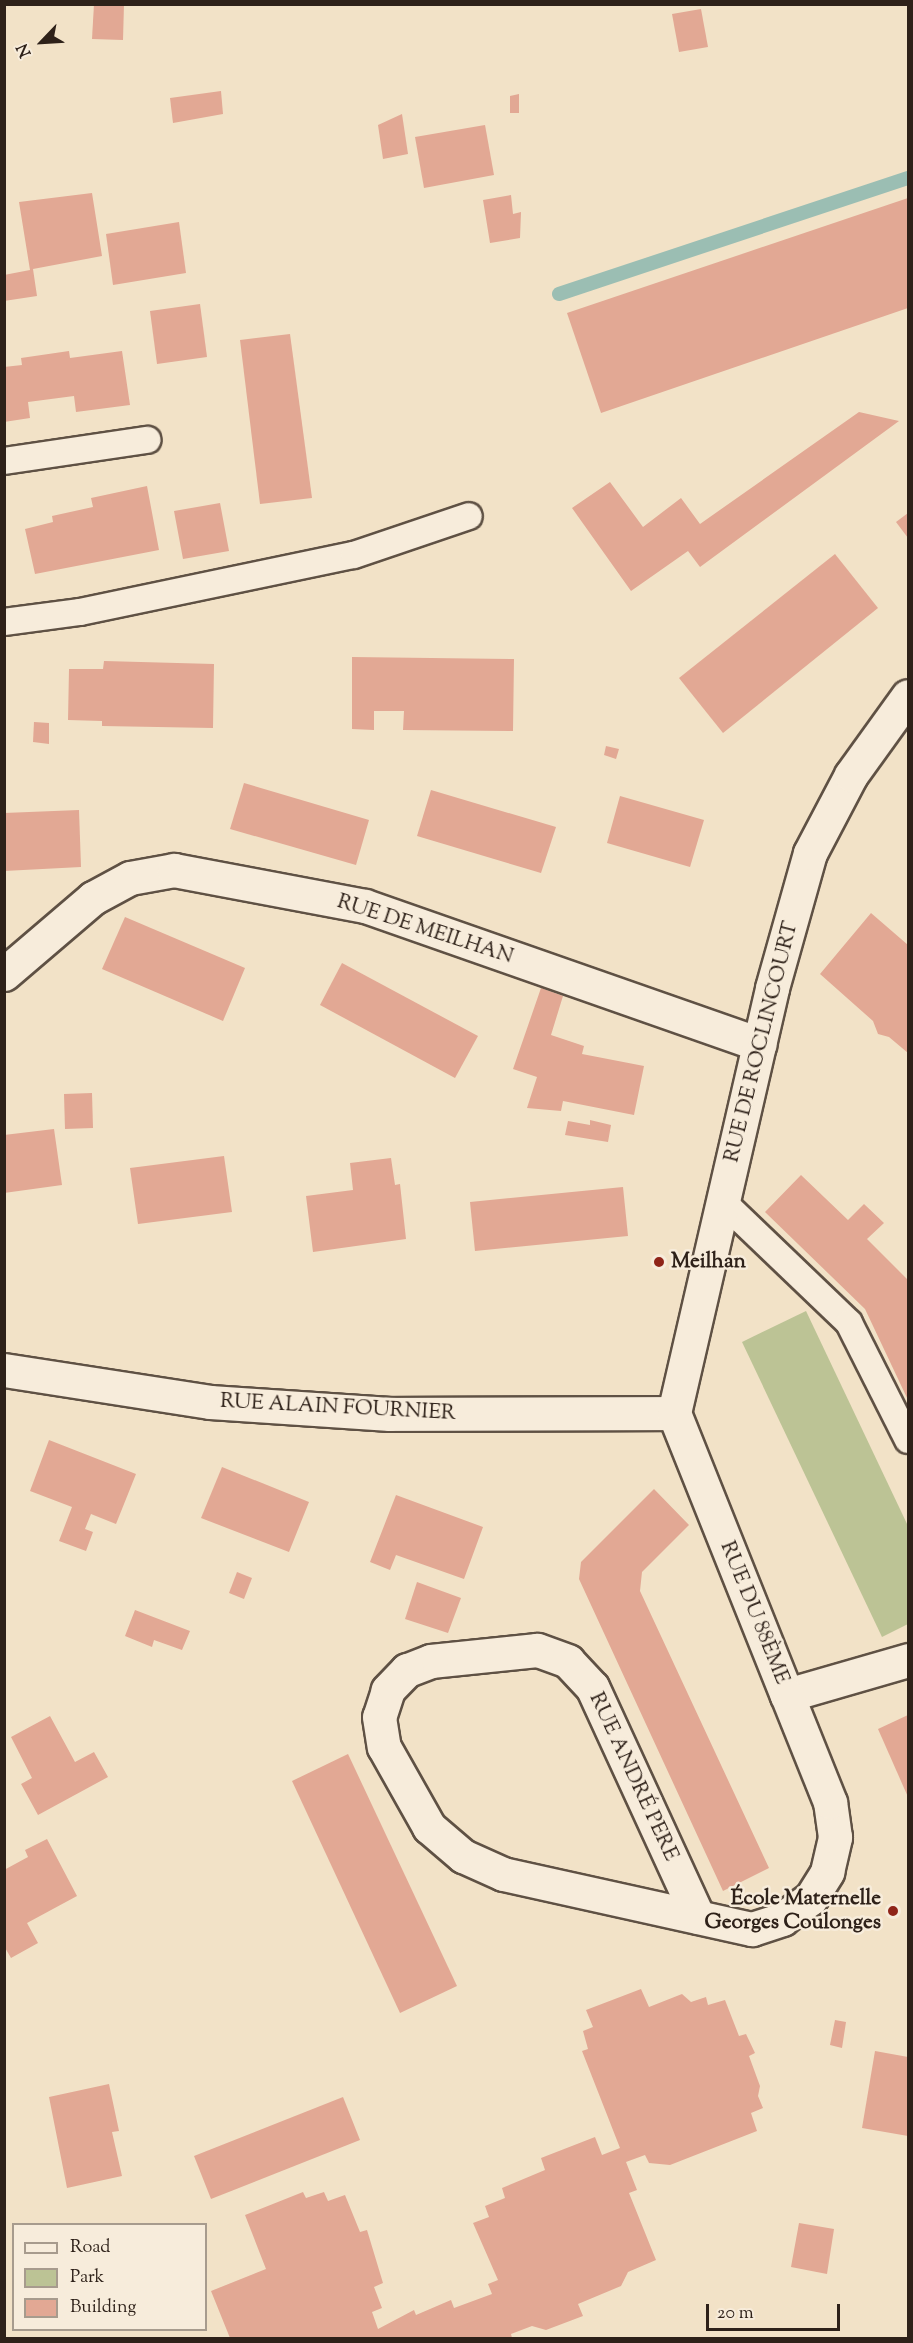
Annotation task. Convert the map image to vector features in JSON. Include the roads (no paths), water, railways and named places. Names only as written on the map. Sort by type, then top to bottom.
[{"type":"street","name":"RUE DE ROCLINCOURT","points":[[674,1413],[760,1044],[810,853],[851,775],[909,696]]},
{"type":"street","name":"RUE DE MEILHAN","points":[[4,974],[93,898],[130,878],[174,870],[365,906],[760,1044]]},
{"type":"street","name":"RUE ALAIN FOURNIER","points":[[4,1370],[210,1402],[390,1414],[674,1413]]},
{"type":"street","name":"RUE DU 88ÈME","points":[[674,1413],[787,1695],[909,1660]]},
{"type":"street","name":"RUE ANDRÉ PERE","points":[[698,1917],[592,1687],[568,1660],[537,1650],[431,1661],[407,1670],[388,1690],[379,1717],[384,1747],[429,1827],[463,1856],[503,1874],[752,1929],[782,1919],[811,1898],[827,1872],[835,1837],[830,1802],[787,1695]]},
{"type":"lane","points":[[4,461],[147,440]]},
{"type":"lane","points":[[4,622],[80,612],[354,555],[469,516]]},
{"type":"lane","points":[[724,1203],[849,1323],[909,1440]]},
{"type":"waterway","points":[[559,294],[908,178]]},
{"type":"place","name":"Meilhan","points":[[659,1262]]},
{"type":"place","name":"École Maternelle Georges Coulonges","points":[[893,1911]]}]
